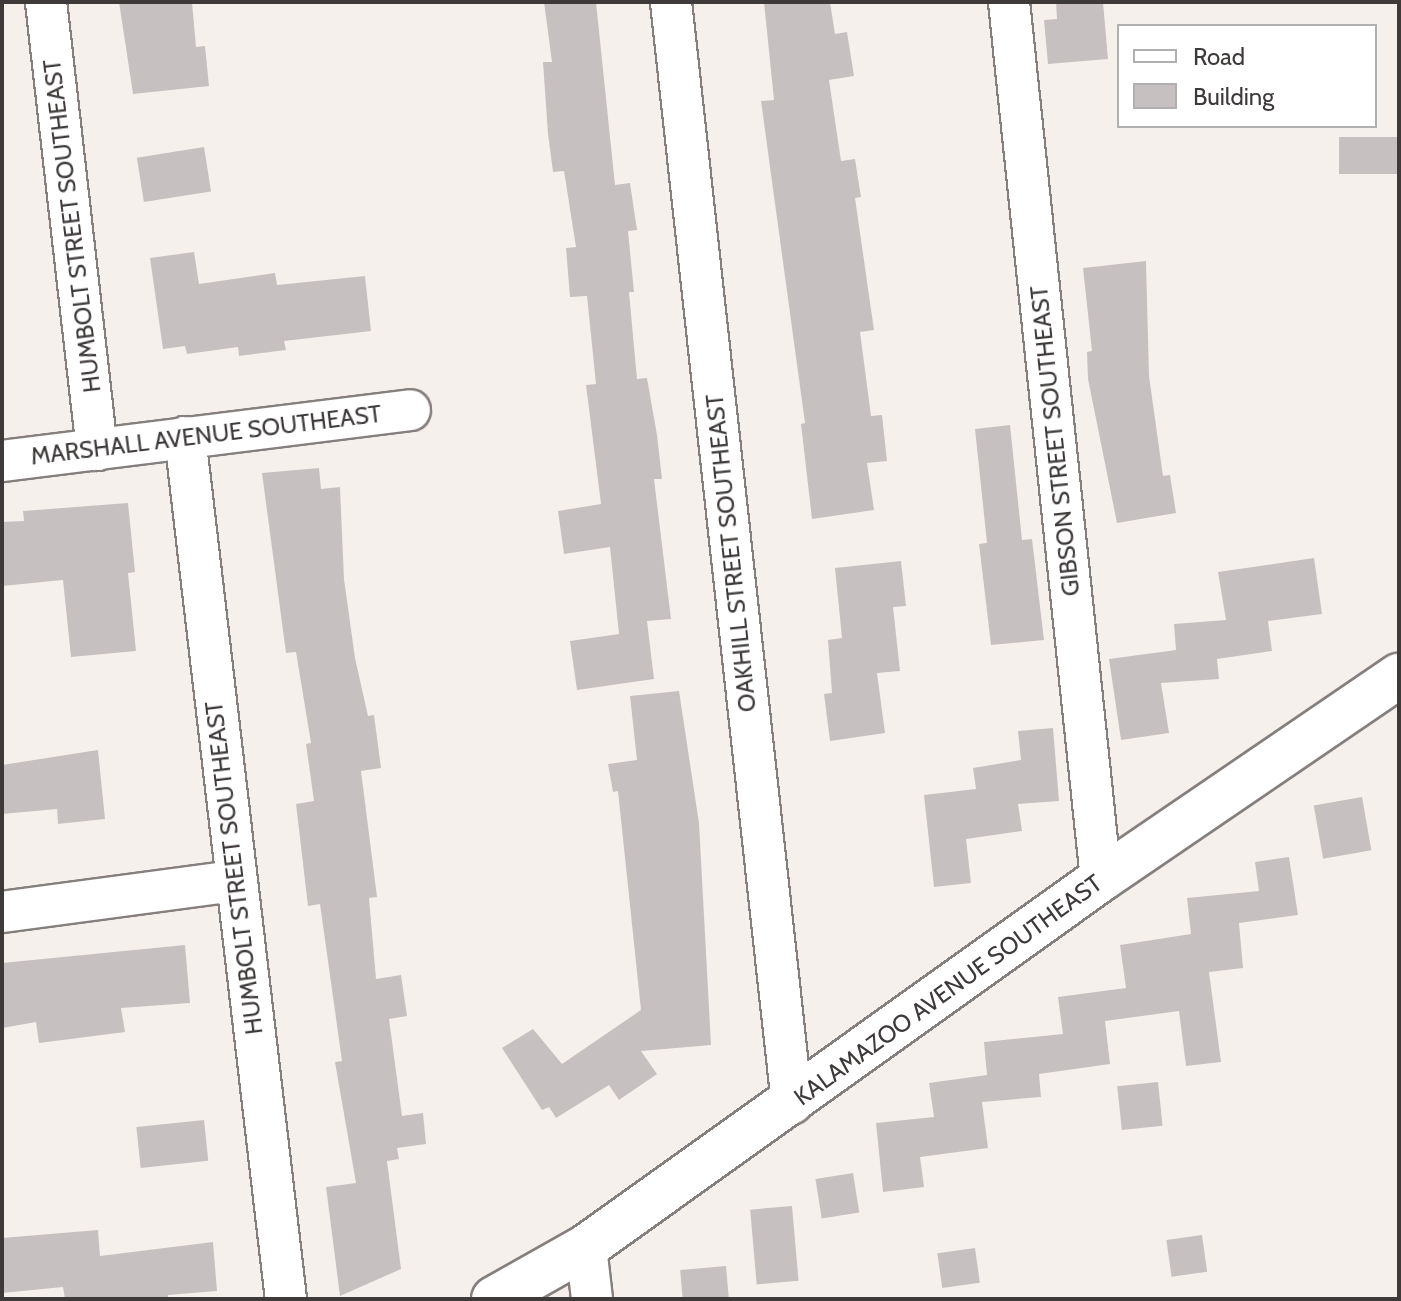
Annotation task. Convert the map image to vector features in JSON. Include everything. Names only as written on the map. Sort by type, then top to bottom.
[{"type":"street","name":"HUMBOLT STREET SOUTHEAST","points":[[46,2],[97,450]]},
{"type":"street","name":"OAKHILL STREET SOUTHEAST","points":[[671,2],[792,1103]]},
{"type":"street","name":"GIBSON STREET SOUTHEAST","points":[[1009,2],[1101,879]]},
{"type":"street","name":"MARSHALL AVENUE SOUTHEAST","points":[[2,461],[410,410]]},
{"type":"street","name":"HUMBOLT STREET SOUTHEAST","points":[[185,437],[234,881],[286,1299]]},
{"type":"street","name":"KALAMAZOO AVENUE SOUTHEAST","points":[[494,1299],[586,1247],[792,1103],[1101,879],[1399,676]]},
{"type":"street","points":[[2,912],[234,881]]},
{"type":"street","points":[[586,1247],[592,1299]]},
{"type":"building","points":[[119,2],[192,2],[196,47],[205,46],[209,86],[133,94]]},
{"type":"building","points":[[544,2],[596,2],[615,185],[630,183],[637,230],[628,231],[634,292],[629,292],[637,379],[647,378],[657,435],[662,479],[654,479],[671,619],[647,621],[654,679],[577,690],[570,641],[619,634],[610,547],[564,554],[558,511],[601,504],[586,385],[596,384],[587,296],[570,297],[566,248],[576,247],[564,171],[553,172],[548,134],[543,62],[552,62]]},
{"type":"building","points":[[764,2],[830,2],[835,34],[847,32],[854,76],[829,80],[841,161],[855,159],[861,197],[855,198],[874,330],[860,332],[871,416],[882,415],[887,461],[867,463],[874,510],[812,519],[801,424],[805,423],[761,101],[774,100]]},
{"type":"building","points":[[1056,2],[1103,2],[1108,59],[1048,64],[1044,20],[1057,19]]},
{"type":"building","points":[[1339,137],[1399,137],[1399,174],[1339,174]]},
{"type":"building","points":[[204,147],[211,191],[144,202],[137,158]]},
{"type":"building","points":[[194,252],[199,284],[275,273],[277,285],[365,276],[371,331],[284,341],[286,350],[239,356],[238,347],[187,354],[185,346],[163,349],[150,258]]},
{"type":"building","points":[[1146,261],[1149,376],[1163,476],[1170,475],[1176,513],[1117,523],[1088,379],[1087,352],[1092,351],[1083,268]]},
{"type":"building","points":[[1010,425],[1022,540],[1032,539],[1044,640],[991,645],[979,544],[987,543],[975,429]]},
{"type":"building","points":[[319,468],[321,489],[340,487],[344,579],[355,658],[368,716],[374,715],[381,768],[361,771],[377,897],[369,898],[376,979],[401,975],[407,1016],[389,1019],[402,1116],[423,1113],[426,1144],[397,1148],[399,1159],[387,1161],[401,1269],[340,1296],[326,1187],[356,1183],[335,1062],[342,1061],[320,904],[308,906],[296,804],[314,801],[306,744],[311,743],[296,652],[286,653],[262,473]]},
{"type":"building","points":[[128,503],[135,572],[128,573],[136,651],[71,657],[63,580],[2,586],[2,522],[24,521],[23,511]]},
{"type":"building","points":[[1314,558],[1322,614],[1268,621],[1272,651],[1217,659],[1219,679],[1161,683],[1169,733],[1121,740],[1109,659],[1176,650],[1174,624],[1226,620],[1218,572]]},
{"type":"building","points":[[901,561],[906,606],[893,607],[900,671],[877,673],[885,733],[830,741],[824,694],[832,693],[828,640],[842,638],[835,568]]},
{"type":"building","points":[[679,691],[699,823],[711,1045],[641,1051],[657,1074],[619,1100],[609,1085],[556,1118],[549,1107],[542,1110],[502,1048],[533,1029],[562,1064],[641,1010],[618,791],[613,792],[608,764],[637,760],[630,696]]},
{"type":"building","points":[[1053,728],[1059,801],[1018,804],[1022,831],[966,839],[971,883],[934,887],[924,795],[976,789],[973,768],[1021,760],[1018,731]]},
{"type":"building","points":[[98,750],[105,819],[58,824],[57,809],[2,814],[2,765]]},
{"type":"building","points":[[1362,797],[1371,850],[1323,859],[1314,806]]},
{"type":"building","points":[[1289,857],[1298,915],[1239,923],[1243,968],[1209,972],[1221,1062],[1186,1066],[1179,1011],[1105,1021],[1110,1064],[1039,1074],[1041,1097],[982,1102],[988,1148],[920,1157],[924,1187],[883,1192],[876,1123],[934,1117],[929,1083],[987,1075],[984,1042],[1063,1034],[1058,997],[1126,988],[1120,945],[1191,934],[1187,898],[1259,891],[1255,862]]},
{"type":"building","points":[[185,945],[190,1003],[121,1008],[125,1032],[39,1043],[36,1022],[2,1028],[2,963]]},
{"type":"building","points":[[1158,1082],[1163,1126],[1122,1130],[1117,1086]]},
{"type":"building","points":[[204,1120],[208,1161],[141,1168],[136,1127]]},
{"type":"building","points":[[853,1173],[859,1213],[822,1218],[815,1179]]},
{"type":"building","points":[[792,1206],[799,1281],[757,1284],[750,1210]]},
{"type":"building","points":[[98,1230],[100,1256],[213,1242],[217,1291],[168,1295],[168,1299],[65,1299],[63,1287],[2,1293],[2,1238]]},
{"type":"building","points":[[1202,1235],[1207,1272],[1171,1277],[1166,1240]]},
{"type":"building","points":[[975,1248],[980,1283],[942,1288],[937,1253]]},
{"type":"building","points":[[726,1266],[729,1299],[683,1299],[680,1270]]}]
